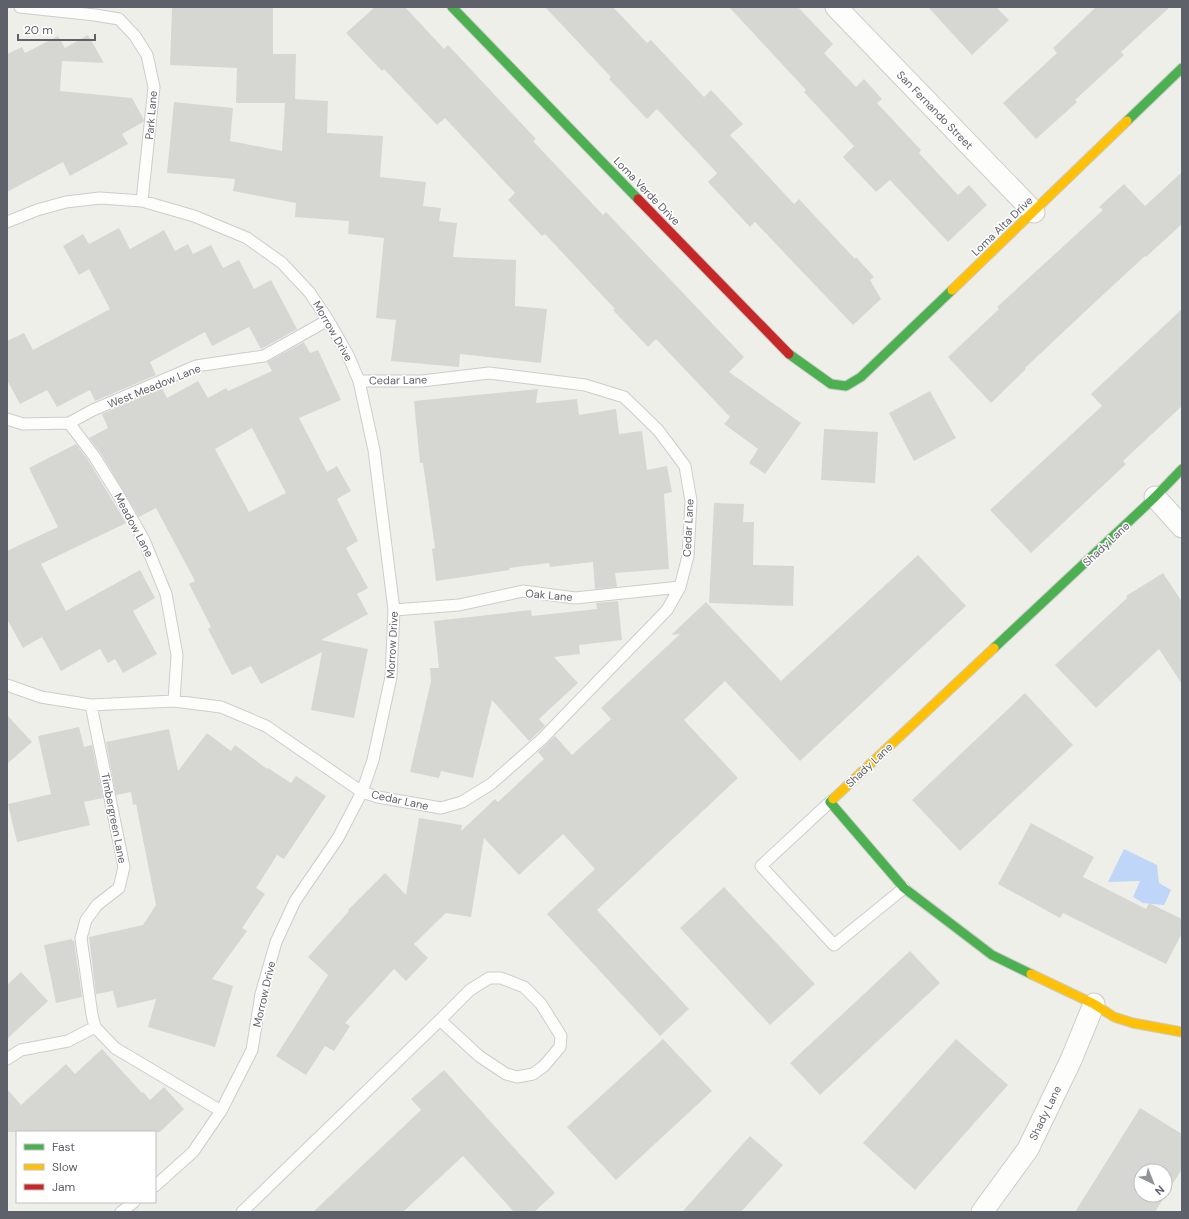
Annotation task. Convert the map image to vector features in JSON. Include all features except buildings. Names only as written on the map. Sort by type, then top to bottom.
[{"type":"street","name":"Loma Verde Drive","points":[[452,7],[793,358],[831,384]]},
{"type":"street","name":"San Fernando Street","points":[[836,7],[1034,212]]},
{"type":"street","name":"Loma Alta Drive","points":[[831,384],[846,386],[862,377],[1182,68]]},
{"type":"street","name":"Shady Lane","points":[[830,802],[1155,498],[1182,469]]},
{"type":"street","points":[[1155,498],[1182,527]]},
{"type":"street","points":[[830,802],[904,888],[992,955],[1094,1004],[1114,1017],[1133,1023],[1182,1032]]},
{"type":"street","name":"Shady Lane","points":[[982,1212],[1028,1149],[1071,1060],[1094,1004]]},
{"type":"lane","name":"Park Lane","points":[[20,7],[96,15],[118,19],[135,36],[147,55],[154,87],[142,201]]},
{"type":"lane","name":"Morrow Drive","points":[[7,222],[36,210],[66,202],[100,198],[142,201],[194,216],[247,238],[282,263],[310,293],[328,320],[348,354],[359,381],[374,450],[394,610],[391,677],[373,760],[362,792],[338,838],[295,901],[276,942],[261,994],[252,1050],[221,1111],[193,1152],[156,1185]]},
{"type":"lane","name":"West Meadow Lane","points":[[69,423],[93,410],[196,366],[264,356],[328,320]]},
{"type":"lane","name":"Cedar Lane","points":[[359,381],[422,381],[489,373],[586,385],[624,397],[658,430],[685,466],[691,502],[688,556],[680,587],[667,610],[542,740],[491,784],[462,802],[441,808],[378,797],[362,792]]},
{"type":"lane","points":[[7,419],[23,424],[69,423]]},
{"type":"lane","name":"Meadow Lane","points":[[69,423],[94,456],[144,540],[166,594],[177,655],[174,701]]},
{"type":"lane","name":"Oak Lane","points":[[394,610],[459,605],[523,591],[574,598],[680,587]]},
{"type":"lane","points":[[7,685],[41,697],[91,705],[174,701],[221,707],[266,726],[362,792]]},
{"type":"lane","name":"Timbergreen Lane","points":[[91,705],[124,867],[119,888],[97,905],[86,920],[81,938],[95,1027]]},
{"type":"lane","points":[[830,802],[761,866],[834,945],[904,888]]},
{"type":"lane","points":[[242,1212],[470,990],[490,978],[501,978],[524,988],[541,1004],[561,1036],[560,1047],[544,1066],[533,1074],[518,1076],[506,1074],[479,1056],[440,1020]]},
{"type":"lane","points":[[7,1059],[21,1050],[68,1041],[95,1027],[115,1048],[221,1111]]},
{"type":"lane","points":[[121,1212],[133,1203]]},
{"type":"water","points":[[1124,849],[1157,865],[1159,883],[1171,890],[1164,905],[1143,903],[1133,897],[1140,881],[1108,882]]},
{"type":"traffic: fast","points":[[452,7],[638,199]]},
{"type":"traffic: fast","points":[[1127,121],[1182,68]]},
{"type":"traffic: fast","points":[[789,354],[831,384],[846,386],[861,377],[952,290]]},
{"type":"traffic: fast","points":[[994,648],[1155,497],[1182,469]]},
{"type":"traffic: fast","points":[[833,799],[830,802],[904,888],[992,955],[1031,974]]},
{"type":"traffic: slow","points":[[952,290],[1127,121]]},
{"type":"traffic: slow","points":[[833,799],[994,648]]},
{"type":"traffic: slow","points":[[1031,974],[1094,1004],[1114,1017],[1133,1023],[1182,1032]]},
{"type":"traffic: jam","points":[[638,199],[789,354]]}]
